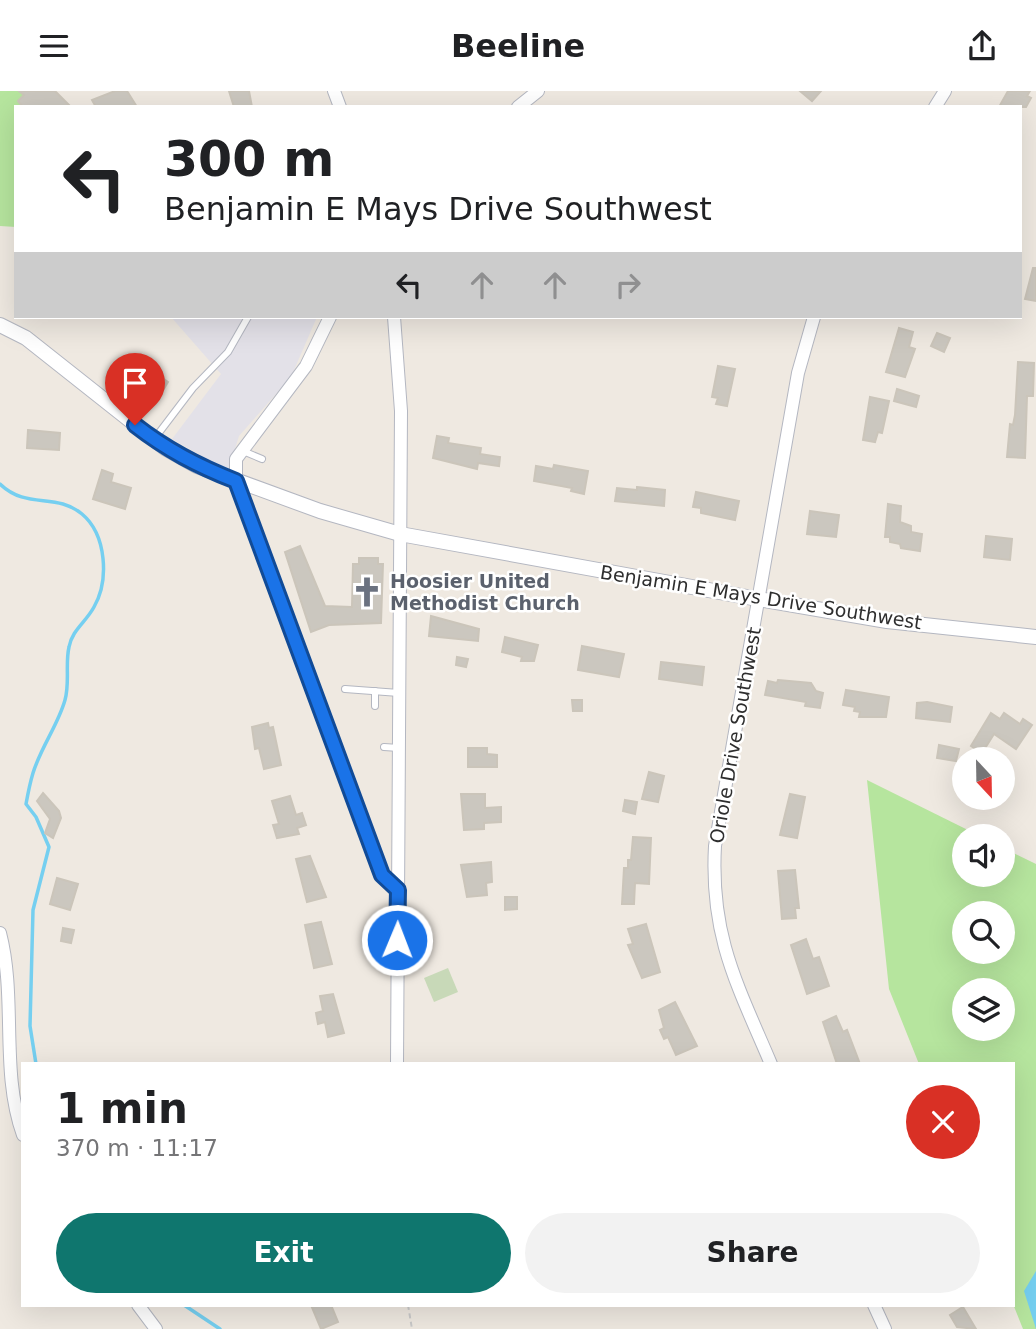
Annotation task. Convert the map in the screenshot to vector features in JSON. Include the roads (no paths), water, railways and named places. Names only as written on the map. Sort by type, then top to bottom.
[{"type":"street","points":[[520,105],[538,91]]},
{"type":"street","points":[[329,319],[306,366],[236,459],[236,481],[382,875],[398,890]]},
{"type":"street","points":[[394,319],[401,411],[397,1062]]},
{"type":"street","name":"Oriole Drive Southwest","points":[[770,1062],[721,940],[713,883],[715,846],[798,373],[813,319]]},
{"type":"street","name":"Benjamin E Mays Drive Southwest","points":[[0,324],[26,338],[154,439],[197,466],[400,534],[887,621],[1036,637]]},
{"type":"street","points":[[0,933],[5,957],[10,1092],[21,1128]]},
{"type":"street","points":[[140,1307],[156,1329]]},
{"type":"street","points":[[875,1307],[885,1329]]},
{"type":"lane","points":[[154,439],[192,388],[228,352],[247,319]]},
{"type":"lane","points":[[243,451],[262,459]]},
{"type":"lane","points":[[345,689],[399,693]]},
{"type":"lane","points":[[375,691],[375,706]]},
{"type":"lane","points":[[384,747],[399,748]]},
{"type":"water","points":[[1036,1271],[1036,1329],[1024,1291]]},
{"type":"waterway","points":[[0,484],[21,497],[62,504],[82,514],[97,534],[103,559],[99,596],[71,641],[65,700],[36,763],[26,804],[36,817],[49,847],[33,910],[30,1026],[36,1062]]},
{"type":"waterway","points":[[187,1307],[220,1329]]},
{"type":"place","name":"Hoosier United Methodist Church","points":[[367,592]]}]
